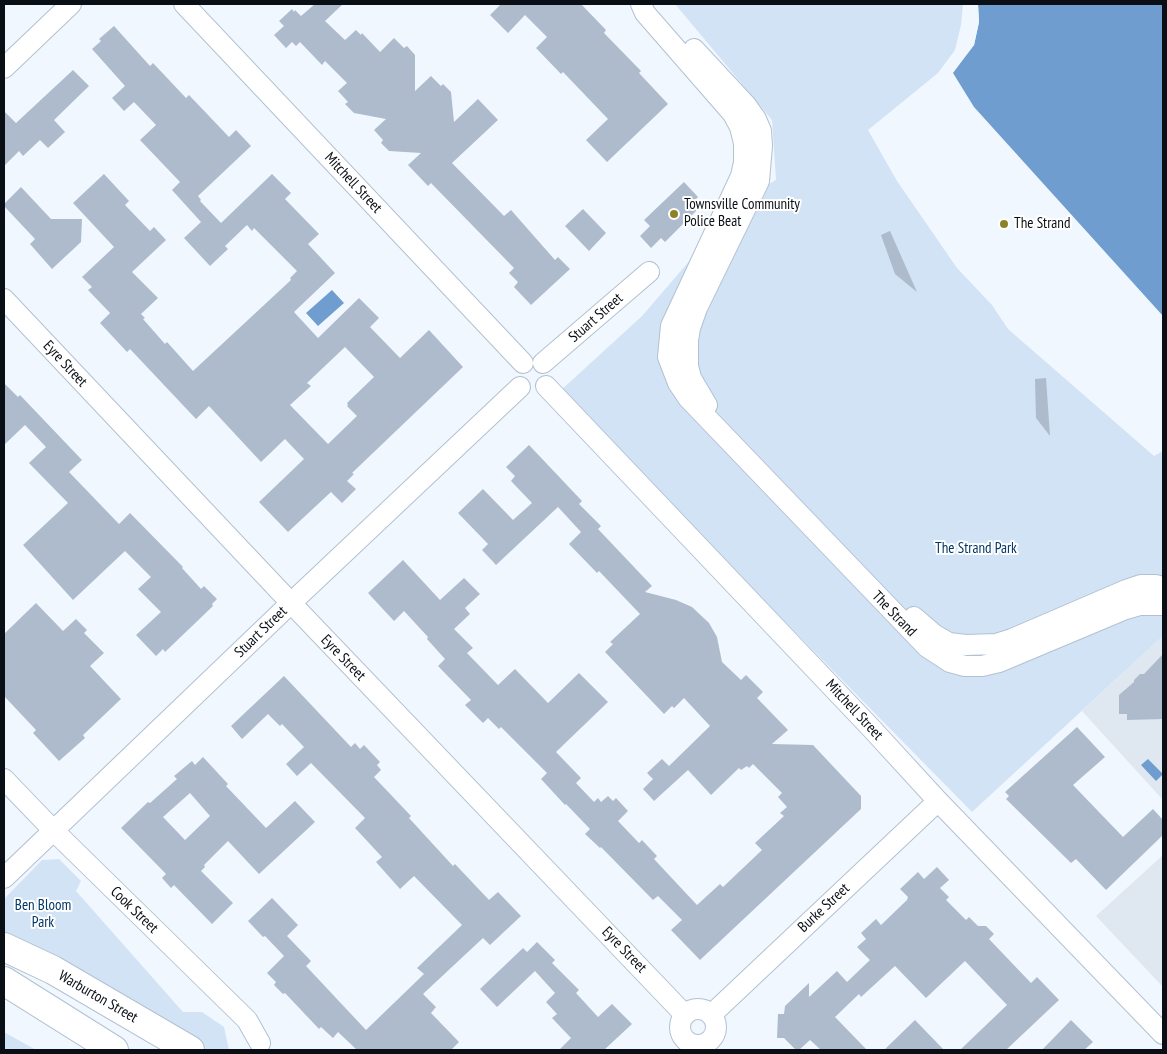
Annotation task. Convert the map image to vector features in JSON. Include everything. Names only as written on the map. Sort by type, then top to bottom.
[{"type":"main road","name":"Warburton Street","points":[[4,947],[53,970],[190,1050]]},
{"type":"main road","points":[[4,982],[114,1050]]},
{"type":"street","points":[[4,68],[71,4]]},
{"type":"street","name":"Mitchell Street","points":[[184,4],[523,362]]},
{"type":"street","name":"The Strand","points":[[641,4],[645,13],[733,114],[740,128],[744,143],[744,162],[741,176],[670,326],[668,358],[678,383],[688,398],[922,642],[939,657],[950,662],[965,666],[982,666],[999,662],[1123,610],[1140,605],[1163,605]]},
{"type":"street","name":"The Strand","points":[[652,4],[746,105],[756,119],[760,131],[762,165],[759,181],[697,308],[688,340],[688,366],[691,378],[709,408],[921,624],[935,635],[949,642],[966,645],[996,644],[1012,639],[1126,590],[1141,586],[1163,587]]},
{"type":"street","name":"Stuart Street","points":[[543,363],[649,272]]},
{"type":"street","name":"Eyre Street","points":[[4,299],[291,603],[685,1015]]},
{"type":"street","points":[[533,359],[543,363],[549,376],[546,386],[534,392],[520,387],[517,372],[523,362],[533,359]]},
{"type":"street","name":"Mitchell Street","points":[[546,386],[938,800],[1163,1034]]},
{"type":"street","name":"Stuart Street","points":[[4,878],[520,387]]},
{"type":"street","name":"Cook Street","points":[[4,778],[53,830],[247,1020],[260,1043]]},
{"type":"street","name":"Burke Street","points":[[711,1015],[938,800]]},
{"type":"street","points":[[701,1010],[711,1015],[715,1024],[714,1035],[716,1045],[707,1043],[679,1045],[682,1035],[680,1024],[685,1015],[690,1011],[701,1010]]},
{"type":"shaded area","points":[[1163,636],[1163,800],[1082,711]]},
{"type":"shaded area","points":[[1163,855],[1163,987],[1096,916]]},
{"type":"green space","name":"The Strand Park","points":[[675,4],[963,4],[961,25],[955,50],[938,73],[868,130],[897,181],[957,268],[992,305],[1008,329],[1154,456],[1163,451],[1163,636],[972,812],[559,392],[642,316],[729,215],[747,197],[776,180],[772,120]]},
{"type":"green space","name":"Ben Bloom Park","points":[[59,859],[81,881],[76,891],[183,1012],[202,1012],[224,1027],[229,1050],[204,1050],[4,938],[4,899],[42,860]]},
{"type":"green space","points":[[4,1032],[36,1050],[4,1050]]},
{"type":"water","points":[[978,4],[1163,4],[1163,316],[974,107],[953,73],[974,45],[979,22]]},
{"type":"water","points":[[332,290],[344,303],[318,326],[306,313]]},
{"type":"water","points":[[1148,759],[1163,774],[1156,781],[1141,765]]},
{"type":"pier","points":[[975,4],[978,4],[979,22],[974,45],[951,74],[951,71],[972,44],[976,22]]},
{"type":"building","points":[[315,4],[343,4],[325,21],[345,40],[356,30],[361,35],[362,33],[380,52],[394,38],[404,48],[407,46],[415,55],[415,91],[431,76],[441,86],[443,84],[451,92],[454,122],[478,99],[498,120],[452,163],[504,216],[511,210],[555,260],[558,257],[570,269],[531,305],[514,287],[518,282],[509,273],[514,268],[431,183],[428,186],[408,165],[421,153],[389,151],[381,143],[383,140],[374,130],[386,119],[354,113],[345,104],[348,102],[338,91],[347,83],[325,61],[322,65],[300,42],[296,46],[292,42],[286,48],[274,35],[284,26],[279,21],[292,9],[301,16]]},
{"type":"building","points":[[501,4],[581,4],[606,30],[604,33],[641,71],[639,73],[668,104],[607,162],[586,140],[608,119],[563,72],[561,74],[536,48],[547,37],[525,15],[508,33],[490,15]]},
{"type":"building","points":[[114,26],[150,66],[153,63],[186,98],[189,95],[229,137],[236,130],[251,146],[198,196],[200,201],[221,223],[272,174],[291,193],[285,199],[319,234],[308,244],[335,273],[294,312],[318,338],[359,298],[379,318],[370,327],[400,358],[429,330],[463,367],[352,473],[354,474],[347,481],[356,489],[342,503],[331,492],[288,532],[259,502],[304,459],[285,439],[261,462],[209,406],[196,419],[130,349],[127,352],[100,323],[110,313],[88,290],[92,287],[82,277],[114,247],[73,203],[104,174],[129,201],[125,205],[150,231],[154,227],[166,240],[132,272],[158,298],[141,314],[145,318],[143,319],[193,371],[291,280],[290,278],[297,271],[254,228],[252,231],[247,225],[225,246],[228,249],[210,266],[184,238],[201,222],[172,190],[180,182],[140,140],[156,125],[134,102],[124,111],[112,98],[125,86],[92,49],[101,41],[99,39]],"holes":[[[345,347],[374,377],[347,403],[347,406],[357,416],[328,444],[290,405],[311,386],[307,383]]]},
{"type":"building","points":[[73,70],[89,86],[54,120],[65,132],[48,148],[40,140],[23,156],[19,151],[4,166],[4,111],[16,123]]},
{"type":"building","points":[[684,182],[698,197],[693,202],[699,208],[665,242],[661,238],[651,248],[640,236],[650,226],[644,220]]},
{"type":"building","points":[[21,187],[51,219],[82,219],[81,242],[52,269],[30,244],[35,239],[4,206]]},
{"type":"building","points":[[583,209],[606,233],[589,251],[565,226]]},
{"type":"building","points":[[890,231],[917,292],[895,274],[881,235]]},
{"type":"building","points":[[1046,378],[1050,436],[1036,418],[1035,379]]},
{"type":"building","points":[[4,383],[18,397],[20,395],[82,460],[69,472],[119,524],[130,513],[183,567],[201,589],[204,586],[217,599],[212,604],[213,606],[165,652],[163,649],[156,656],[136,635],[161,612],[138,589],[151,577],[125,551],[73,600],[23,545],[68,503],[29,463],[46,447],[25,425],[4,445]]},
{"type":"building","points":[[529,445],[582,501],[579,504],[601,526],[598,529],[652,586],[645,592],[676,600],[692,607],[709,623],[717,637],[722,662],[741,680],[746,675],[763,692],[757,698],[788,730],[772,744],[813,745],[861,796],[861,809],[700,960],[671,930],[682,920],[658,896],[653,900],[601,847],[585,834],[590,829],[541,779],[547,773],[501,727],[499,729],[488,718],[483,723],[465,705],[471,700],[438,666],[445,659],[427,639],[428,637],[404,611],[394,621],[368,593],[403,560],[440,600],[464,578],[480,594],[465,608],[470,614],[454,629],[473,648],[467,653],[498,685],[515,669],[548,703],[579,673],[608,702],[556,752],[581,778],[576,783],[594,802],[598,798],[601,802],[608,796],[613,801],[616,798],[628,811],[618,821],[639,843],[642,840],[657,856],[654,859],[697,905],[720,884],[723,887],[762,850],[755,843],[784,816],[780,813],[787,807],[778,797],[782,793],[753,764],[749,768],[747,766],[741,770],[739,768],[711,795],[688,770],[654,801],[643,789],[653,779],[647,773],[662,759],[669,766],[710,726],[684,698],[674,708],[672,706],[664,714],[605,652],[613,644],[610,642],[640,614],[599,571],[597,573],[569,544],[581,532],[558,507],[496,565],[482,550],[488,544],[458,513],[483,489],[513,520],[532,503],[511,481],[515,476],[506,467]]},
{"type":"building","points":[[36,603],[63,631],[76,619],[87,630],[84,633],[104,653],[90,666],[121,699],[83,735],[85,738],[59,761],[33,733],[36,730],[4,696],[4,634]]},
{"type":"building","points":[[1163,654],[1163,719],[1127,720],[1127,714],[1119,714],[1119,695],[1140,674],[1144,674]]},
{"type":"building","points":[[284,676],[351,747],[355,743],[360,749],[364,745],[380,762],[377,765],[381,770],[374,777],[411,816],[409,818],[453,866],[455,864],[489,900],[498,892],[521,916],[490,945],[483,938],[423,994],[436,1007],[431,1013],[459,1042],[451,1050],[357,1050],[338,1032],[333,1038],[321,1027],[319,1029],[285,993],[283,994],[274,985],[276,982],[267,973],[284,956],[248,921],[272,898],[298,925],[287,936],[311,961],[306,966],[366,1030],[424,974],[417,968],[462,925],[414,876],[400,889],[376,862],[382,857],[355,828],[365,818],[311,763],[297,776],[286,764],[304,747],[282,724],[280,726],[268,714],[242,739],[231,726]]},
{"type":"building","points":[[1077,727],[1105,757],[1073,785],[1123,837],[1153,809],[1163,820],[1163,835],[1106,890],[1076,859],[1071,863],[1006,799],[1009,796],[1005,792]]},
{"type":"building","points":[[203,757],[228,784],[226,786],[266,828],[295,801],[315,822],[259,874],[228,841],[204,865],[205,867],[201,871],[233,903],[212,924],[174,885],[171,888],[162,878],[166,874],[121,828],[148,802],[150,803],[177,779],[174,776],[192,761],[195,765]],"holes":[[[190,793],[210,816],[185,840],[163,817]]]},
{"type":"building","points":[[937,867],[949,880],[940,888],[949,897],[946,900],[966,920],[969,917],[978,926],[986,926],[994,934],[989,939],[1031,983],[1037,977],[1059,1000],[1006,1050],[960,1050],[1007,1005],[965,961],[926,998],[895,966],[861,997],[859,994],[835,1017],[867,1050],[821,1050],[810,1040],[799,1050],[796,1050],[784,1038],[777,1038],[778,1014],[784,1014],[785,1006],[809,983],[809,997],[837,971],[847,982],[870,960],[857,947],[866,939],[861,933],[876,919],[881,925],[907,900],[908,897],[900,889],[918,872],[924,879]]},
{"type":"building","points":[[537,942],[555,960],[552,963],[579,990],[576,993],[598,1017],[612,1004],[632,1024],[604,1050],[559,1050],[571,1038],[552,1018],[557,1014],[546,1002],[555,993],[535,971],[497,1007],[480,989],[523,948],[527,952]]},
{"type":"building","points":[[915,1020],[944,1050],[884,1050]]},
{"type":"building","points":[[1071,1020],[1093,1042],[1084,1050],[1042,1050]]},
{"type":"place","name":"Townsville Community Police Beat","points":[[674,214]]},
{"type":"place","name":"The Strand","points":[[1004,224]]}]
